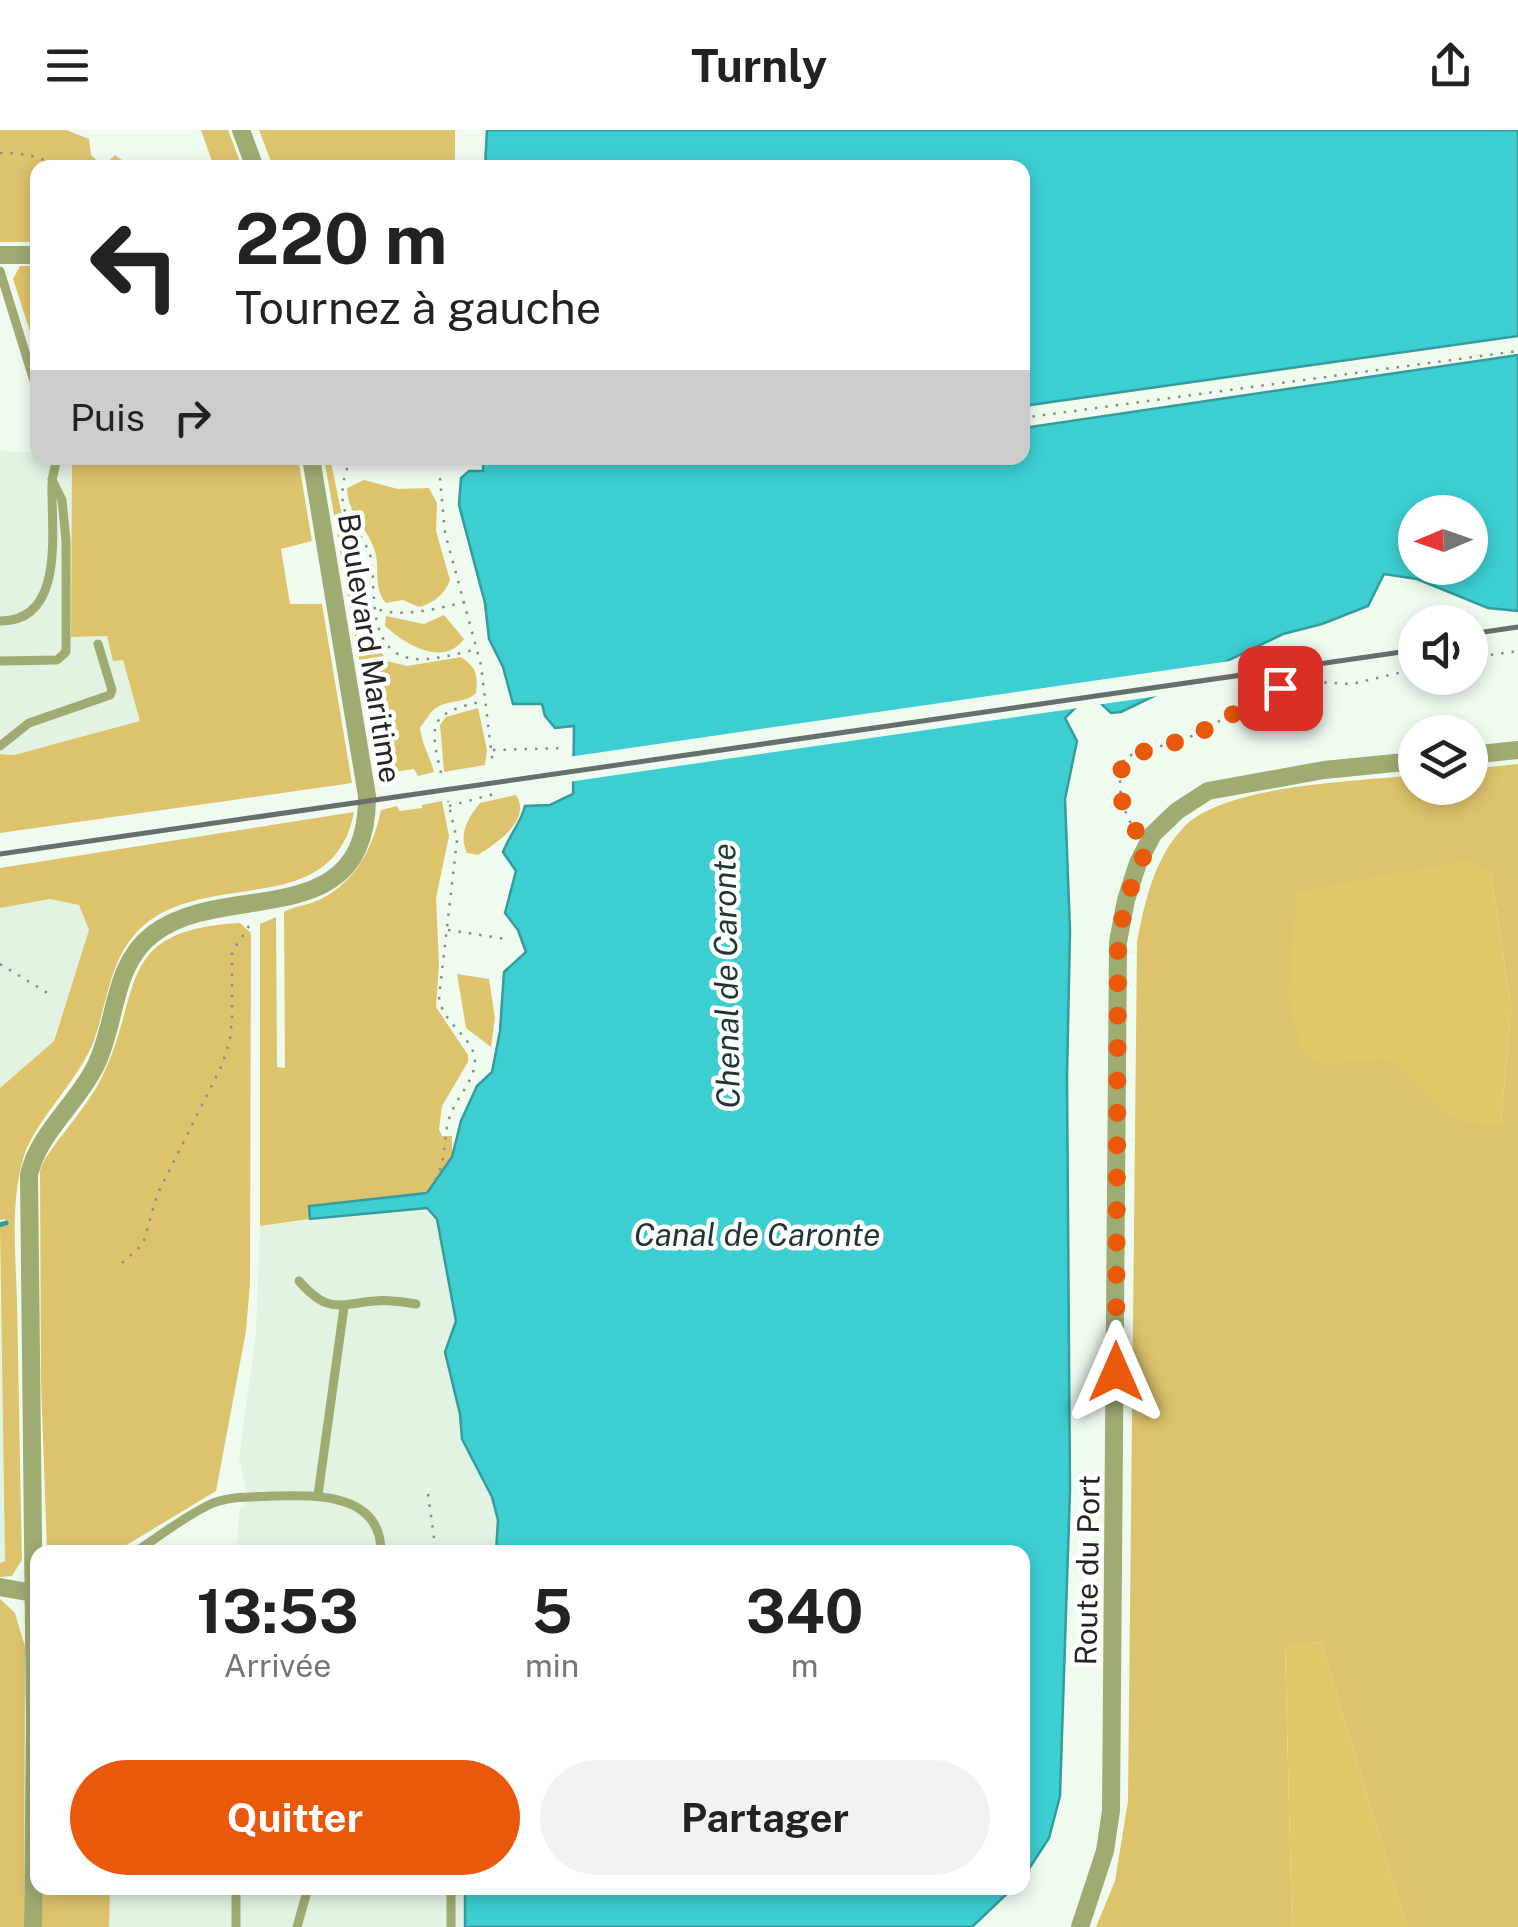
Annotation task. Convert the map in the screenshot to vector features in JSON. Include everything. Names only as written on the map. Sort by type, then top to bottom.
[{"type":"street","points":[[241,130],[252,160]]},
{"type":"street","points":[[0,254],[30,255]]},
{"type":"street","name":"Boulevard Maritime","points":[[34,1545],[27,1188],[31,1163],[98,1062],[123,975],[141,944],[182,917],[302,894],[337,874],[356,848],[367,813],[312,465]]},
{"type":"street","points":[[1488,753],[1518,750]]},
{"type":"street","name":"Route du Port","points":[[1080,1927],[1106,1851],[1111,1811],[1118,942],[1126,900],[1153,834],[1177,811],[1208,791],[1324,770],[1398,763]]},
{"type":"street","points":[[0,1588],[30,1603]]},
{"type":"street","name":"Boulevard Maritime","points":[[33,1895],[33,1927]]},
{"type":"lane","points":[[0,271],[30,368]]},
{"type":"lane","points":[[0,621],[19,620],[37,608],[47,588],[53,465]]},
{"type":"lane","points":[[0,661],[57,660],[66,652],[62,500],[52,480]]},
{"type":"lane","points":[[50,559],[66,559]]},
{"type":"lane","points":[[0,746],[28,723],[110,696],[112,690],[98,644]]},
{"type":"lane","points":[[299,1281],[322,1302],[344,1307],[372,1301],[416,1304]]},
{"type":"lane","points":[[318,1496],[344,1307]]},
{"type":"lane","points":[[147,1545],[218,1502],[246,1497],[318,1496],[349,1502],[363,1511],[375,1525],[379,1545]]},
{"type":"lane","points":[[236,1895],[236,1927]]},
{"type":"lane","points":[[297,1927],[306,1895]]},
{"type":"lane","points":[[451,1895],[451,1927]]},
{"type":"path","points":[[0,153],[46,160]]},
{"type":"path","points":[[1030,417],[1518,351]]},
{"type":"path","points":[[349,465],[344,478],[346,516],[361,596],[376,607],[412,614],[465,602]]},
{"type":"path","points":[[440,478],[444,533],[477,650],[493,766]]},
{"type":"path","points":[[346,516],[367,546],[384,642],[408,658],[477,650]]},
{"type":"path","points":[[1488,655],[1518,651]]},
{"type":"path","points":[[1148,845],[1129,822],[1121,803],[1119,783],[1125,757],[1190,738],[1280,688],[1314,682],[1352,684],[1398,673]]},
{"type":"path","points":[[441,773],[433,739],[435,721],[454,708],[486,700]]},
{"type":"path","points":[[492,750],[565,748]]},
{"type":"path","points":[[435,1180],[444,1165],[452,1112],[475,1062],[472,1050],[440,1006],[457,840],[448,804],[494,794]]},
{"type":"path","points":[[122,1263],[143,1244],[157,1195],[222,1064],[230,1040],[232,952],[250,928],[253,904]]},
{"type":"path","points":[[447,930],[506,939]]},
{"type":"path","points":[[0,964],[49,994]]},
{"type":"path","points":[[428,1494],[435,1545]]},
{"type":"shaded area","points":[[0,130],[66,130],[89,139],[91,155],[96,160],[30,160],[30,242],[0,242]]},
{"type":"shaded area","points":[[201,130],[228,130],[239,160],[212,160]]},
{"type":"shaded area","points":[[259,130],[455,130],[455,160],[270,160]]},
{"type":"shaded area","points":[[20,266],[30,266],[30,331],[13,279]]},
{"type":"shaded area","points":[[0,451],[30,453],[30,465],[72,465],[71,637],[107,636],[123,659],[141,722],[14,755],[0,754]]},
{"type":"shaded area","points":[[72,465],[299,465],[312,541],[281,549],[290,604],[322,604],[352,783],[0,833],[0,754],[14,755],[140,721],[123,660],[113,661],[107,636],[71,637]]},
{"type":"shaded area","points":[[325,465],[331,465],[349,575],[373,639],[387,661],[407,666],[461,657],[475,672],[477,681],[476,693],[436,708],[420,728],[434,772],[418,776],[414,769],[380,779]]},
{"type":"shaded area","points":[[364,480],[398,489],[429,488],[437,503],[436,531],[450,580],[442,594],[429,603],[419,607],[403,600],[386,603],[382,598],[373,545],[348,498],[347,488]]},
{"type":"shaded area","points":[[444,615],[464,639],[446,652],[413,646],[385,626],[386,616],[424,624]]},
{"type":"shaded area","points":[[478,708],[487,750],[485,765],[444,772],[440,725],[446,717]]},
{"type":"shaded area","points":[[1518,764],[1518,1927],[1407,1927],[1321,1642],[1285,1645],[1292,1927],[1096,1927],[1115,1881],[1128,1801],[1137,942],[1143,911],[1165,853],[1183,828],[1202,813],[1259,794],[1398,777],[1398,805],[1488,805],[1488,767]],"holes":[[[1491,873],[1511,1008],[1501,1124],[1412,1079],[1387,1058]]]},
{"type":"shaded area","points":[[516,795],[519,813],[510,830],[478,855],[467,853],[466,826],[480,803]]},
{"type":"shaded area","points":[[442,801],[449,836],[436,898],[436,1007],[468,1055],[468,1062],[442,1106],[439,1129],[442,1136],[452,1136],[452,1157],[427,1193],[310,1206],[310,1219],[260,1226],[260,924],[276,917],[277,1067],[285,1068],[284,912],[328,895],[350,877],[367,852],[381,810],[397,806],[400,811],[422,808]]},
{"type":"shaded area","points":[[354,812],[342,846],[321,868],[295,881],[170,909],[143,926],[116,966],[86,1058],[28,1145],[16,1194],[15,1231],[22,1560],[12,1576],[0,1577],[0,1563],[5,1561],[0,1228],[6,1225],[5,1219],[0,1220],[0,1088],[54,1041],[89,930],[79,905],[50,899],[0,908],[0,868]]},
{"type":"shaded area","points":[[1467,860],[1491,873],[1511,1008],[1501,1124],[1467,1123],[1447,1114],[1387,1058],[1321,1065],[1301,1051],[1288,995],[1297,892]]},
{"type":"shaded area","points":[[50,899],[80,905],[89,930],[53,1041],[0,1088],[0,908]]},
{"type":"shaded area","points":[[240,923],[251,933],[250,1283],[246,1331],[216,1491],[127,1545],[47,1545],[40,1170],[102,1077],[139,970],[152,952],[171,938],[199,928]]},
{"type":"shaded area","points":[[457,974],[489,979],[495,1018],[491,1047],[466,1028]]},
{"type":"shaded area","points":[[427,1208],[438,1218],[456,1322],[445,1352],[462,1439],[492,1497],[498,1520],[496,1545],[237,1545],[239,1509],[245,1506],[246,1487],[239,1458],[256,1332],[260,1226]]},
{"type":"shaded area","points":[[0,1265],[5,1562],[0,1563]]},
{"type":"shaded area","points":[[0,1599],[15,1613],[25,1647],[24,1927],[0,1927]]},
{"type":"shaded area","points":[[1321,1642],[1407,1927],[1292,1927],[1285,1644]]},
{"type":"shaded area","points":[[42,1895],[110,1895],[109,1927],[42,1927]]},
{"type":"shaded area","points":[[110,1895],[465,1895],[465,1927],[109,1927]]},
{"type":"water","points":[[487,130],[1518,130],[1518,336],[1030,405],[1030,160],[485,160]]},
{"type":"water","name":"Canal de Caronte","points":[[1518,355],[1518,611],[1488,608],[1432,585],[1488,585],[1488,495],[1398,495],[1398,576],[1384,574],[1368,606],[1283,634],[1121,712],[1111,713],[1094,697],[1065,718],[1077,741],[1065,799],[1070,930],[1070,1490],[1060,1796],[1049,1838],[1030,1867],[1030,1545],[496,1545],[498,1520],[492,1497],[462,1439],[445,1352],[456,1321],[437,1219],[427,1208],[310,1219],[309,1206],[427,1193],[452,1157],[461,1121],[477,1086],[492,1072],[500,1031],[504,972],[526,952],[518,930],[505,913],[516,871],[503,852],[525,806],[550,805],[573,794],[574,726],[555,728],[545,716],[542,704],[513,704],[503,667],[489,639],[485,603],[459,505],[461,478],[469,471],[483,471],[483,465],[1030,465],[1030,427]]},
{"type":"water","points":[[465,1895],[1006,1895],[972,1927],[465,1927]]},
{"type":"pier","points":[[1237,660],[1165,695],[568,782],[568,757]]},
{"type":"waterway","points":[[0,1225],[6,1223]]},
{"type":"railway","points":[[1488,631],[1518,627]]},
{"type":"railway","points":[[0,854],[1398,652]]},
{"type":"route","points":[[1116,1372],[1118,942],[1126,900],[1148,845],[1136,833],[1121,803],[1121,766],[1125,757],[1135,752],[1190,738],[1280,688]]},
{"type":"water label","name":"Chenal de Caronte","points":[[726,976]]}]
